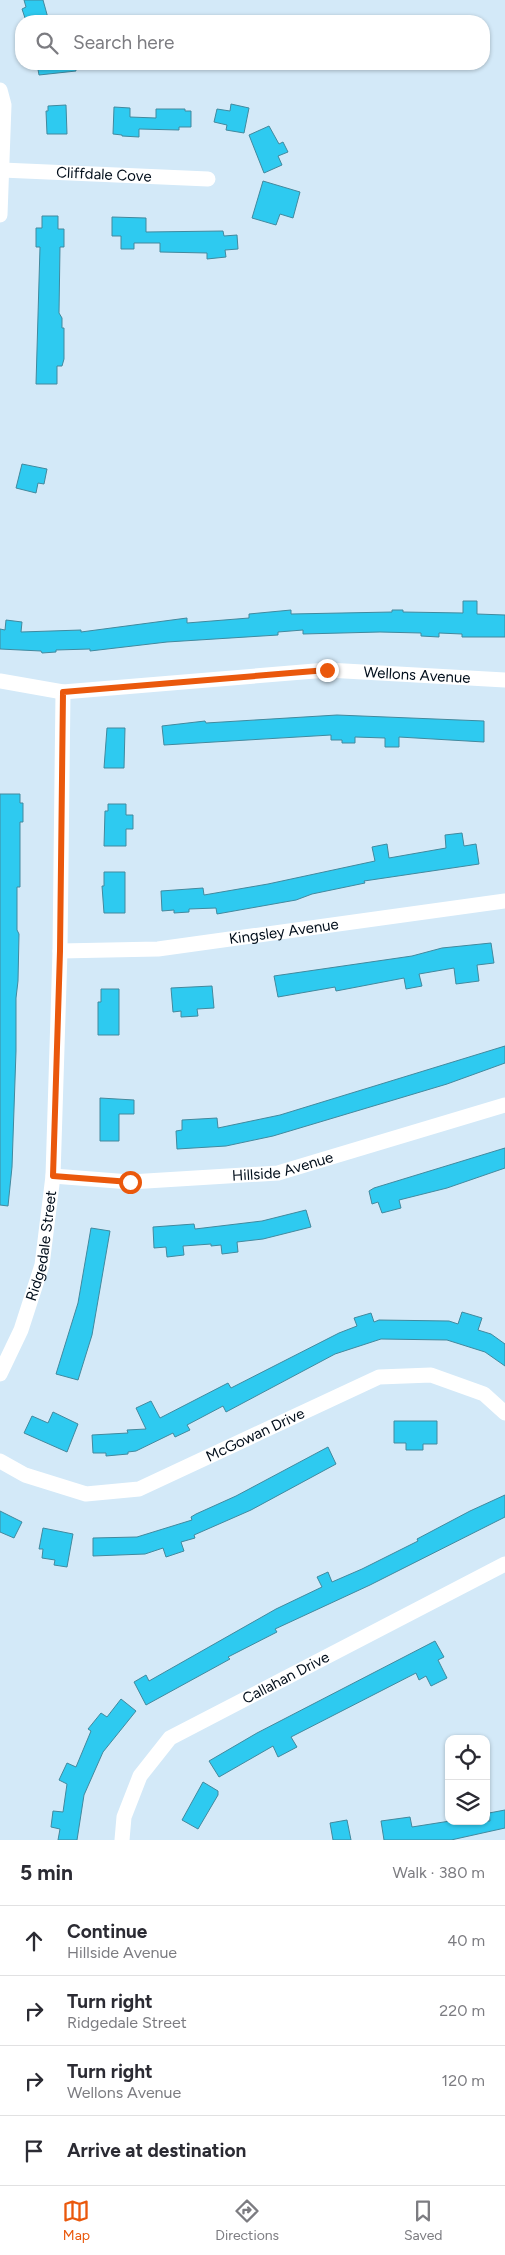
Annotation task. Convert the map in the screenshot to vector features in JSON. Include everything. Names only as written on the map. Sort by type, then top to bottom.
[{"type":"street","points":[[0,90],[4,105],[0,215]]},
{"type":"street","name":"Cliffdale Cove","points":[[2,170],[208,179]]},
{"type":"street","name":"Wellons Avenue","points":[[0,681],[63,692],[327,670],[505,680]]},
{"type":"street","name":"Ridgedale Street","points":[[0,1374],[21,1330],[42,1265],[53,1176],[60,951],[63,692]]},
{"type":"street","name":"Kingsley Avenue","points":[[60,951],[158,949],[505,901]]},
{"type":"street","name":"Hillside Avenue","points":[[53,1176],[130,1182],[278,1173],[505,1105]]},
{"type":"street","name":"McGowan Drive","points":[[0,1461],[25,1475],[86,1494],[139,1489],[380,1377],[431,1375],[484,1394],[505,1413]]},
{"type":"street","name":"Callahan Drive","points":[[122,1840],[124,1817],[140,1776],[170,1738],[505,1564]]},
{"type":"building","points":[[24,0],[43,0],[47,15],[24,15],[22,9],[26,7]]},
{"type":"building","points":[[38,70],[76,71],[39,75]]},
{"type":"building","points":[[231,104],[249,108],[244,133],[226,130],[227,125],[214,122],[217,109],[230,111]]},
{"type":"building","points":[[66,105],[67,134],[47,134],[46,111],[48,111],[48,106]]},
{"type":"building","points":[[114,107],[130,108],[130,117],[156,118],[156,109],[185,109],[185,111],[191,111],[191,127],[179,127],[179,130],[139,129],[139,137],[113,134]]},
{"type":"building","points":[[269,126],[279,144],[283,142],[288,152],[278,156],[282,165],[264,173],[249,135]]},
{"type":"building","points":[[263,181],[300,192],[293,218],[280,214],[276,225],[252,218]]},
{"type":"building","points":[[42,216],[58,216],[58,229],[64,229],[64,247],[60,247],[59,313],[62,318],[62,328],[64,328],[64,359],[62,366],[57,366],[57,384],[36,384],[40,247],[36,247],[36,228],[42,228]]},
{"type":"building","points":[[112,217],[146,218],[146,232],[223,231],[224,236],[237,235],[238,249],[225,250],[226,257],[207,259],[207,253],[160,252],[160,243],[134,243],[134,249],[121,249],[121,236],[112,236]]},
{"type":"building","points":[[22,464],[47,469],[44,484],[38,483],[36,493],[16,488]]},
{"type":"building","points":[[463,601],[477,601],[477,614],[505,615],[505,637],[462,637],[462,634],[439,633],[439,637],[421,636],[421,633],[380,632],[303,634],[303,630],[278,632],[278,635],[167,642],[90,651],[90,649],[56,650],[56,652],[42,653],[41,651],[0,649],[0,629],[5,630],[6,620],[22,622],[21,632],[81,630],[81,632],[187,618],[187,623],[249,618],[249,614],[291,610],[291,614],[392,612],[392,610],[403,610],[403,612],[463,613]]},
{"type":"building","points":[[337,715],[484,721],[484,742],[399,737],[399,747],[385,747],[385,738],[355,737],[355,743],[342,743],[342,740],[331,740],[331,735],[164,745],[162,726],[205,721],[206,723]]},
{"type":"building","points":[[107,728],[125,728],[124,768],[104,768]]},
{"type":"building","points":[[0,794],[20,794],[20,803],[23,803],[23,822],[20,822],[20,887],[17,887],[18,981],[12,1167],[8,1206],[0,1205]]},
{"type":"building","points":[[108,804],[126,804],[126,815],[133,815],[133,829],[126,829],[126,846],[104,846],[105,811],[108,811]]},
{"type":"building","points":[[462,833],[464,846],[476,844],[479,864],[364,881],[365,883],[312,894],[296,900],[217,914],[216,908],[189,909],[189,912],[174,913],[174,910],[162,911],[161,891],[203,888],[204,895],[268,884],[375,861],[372,847],[387,844],[389,858],[446,848],[445,835]]},
{"type":"building","points":[[104,872],[125,872],[125,913],[104,913],[102,886],[104,886]]},
{"type":"building","points":[[491,943],[494,963],[477,965],[479,981],[456,984],[454,968],[419,974],[422,986],[406,989],[404,978],[336,991],[335,987],[278,997],[274,976],[412,956],[442,948]]},
{"type":"building","points":[[212,986],[214,1008],[197,1009],[198,1016],[181,1017],[181,1011],[173,1012],[171,988]]},
{"type":"building","points":[[101,989],[119,989],[119,1035],[98,1035],[98,1002],[101,1002]]},
{"type":"building","points":[[505,1046],[505,1063],[447,1084],[273,1136],[226,1146],[177,1149],[176,1131],[182,1130],[182,1120],[217,1118],[218,1128],[280,1115]]},
{"type":"building","points":[[100,1098],[134,1100],[134,1114],[119,1114],[119,1141],[100,1141]]},
{"type":"building","points":[[505,1148],[505,1168],[447,1188],[399,1200],[401,1208],[382,1213],[378,1202],[372,1204],[369,1191],[374,1188]]},
{"type":"building","points":[[306,1210],[311,1227],[263,1239],[237,1242],[238,1252],[222,1254],[221,1245],[211,1246],[211,1244],[183,1246],[184,1255],[167,1257],[166,1247],[154,1248],[153,1227],[194,1224],[195,1229],[262,1221]]},
{"type":"building","points":[[91,1228],[110,1231],[92,1335],[78,1380],[56,1374],[78,1303]]},
{"type":"building","points":[[462,1312],[482,1318],[478,1330],[491,1334],[505,1344],[505,1366],[485,1352],[447,1340],[381,1339],[335,1354],[226,1412],[223,1406],[187,1425],[190,1430],[175,1437],[173,1433],[136,1451],[128,1452],[128,1454],[106,1456],[106,1453],[93,1453],[92,1435],[128,1433],[127,1430],[146,1429],[136,1408],[151,1401],[160,1418],[228,1383],[231,1388],[339,1333],[357,1326],[354,1318],[371,1313],[374,1322],[379,1320],[449,1321],[458,1324]]},
{"type":"building","points":[[53,1412],[78,1424],[67,1452],[24,1433],[32,1416],[48,1423]]},
{"type":"building","points":[[394,1421],[437,1421],[437,1444],[423,1444],[423,1450],[406,1450],[406,1443],[394,1443]]},
{"type":"building","points":[[328,1447],[336,1464],[251,1510],[194,1535],[195,1538],[181,1542],[184,1551],[166,1557],[163,1548],[145,1554],[93,1556],[93,1538],[137,1537],[192,1520],[191,1517],[196,1514],[236,1496]]},
{"type":"building","points":[[505,1495],[505,1517],[370,1585],[275,1629],[277,1632],[228,1657],[230,1659],[146,1705],[134,1682],[146,1675],[149,1681],[276,1609],[322,1587],[317,1577],[328,1572],[332,1582],[362,1569],[418,1541],[417,1539],[470,1511]]},
{"type":"building","points":[[0,1511],[22,1522],[14,1538],[0,1532]]},
{"type":"building","points":[[43,1528],[73,1534],[67,1567],[54,1565],[55,1560],[42,1558],[43,1549],[39,1549]]},
{"type":"building","points":[[435,1641],[444,1657],[438,1660],[447,1678],[431,1686],[426,1676],[419,1680],[416,1673],[291,1737],[297,1747],[278,1757],[273,1746],[219,1777],[209,1761],[257,1733]]},
{"type":"building","points":[[121,1699],[136,1711],[103,1752],[84,1795],[77,1840],[58,1840],[60,1829],[51,1827],[53,1811],[63,1812],[67,1784],[59,1780],[67,1763],[76,1767],[91,1731],[88,1729],[101,1713],[107,1717]]},
{"type":"building","points":[[203,1782],[218,1791],[218,1795],[198,1829],[182,1820]]},
{"type":"building","points":[[505,1810],[505,1828],[451,1840],[384,1840],[381,1821],[410,1817],[412,1827],[445,1822],[445,1825],[490,1825],[490,1813]]},
{"type":"building","points":[[347,1820],[351,1840],[333,1840],[330,1823]]},
{"type":"route","points":[[130,1182],[53,1176],[60,951],[63,692],[327,670]]}]
